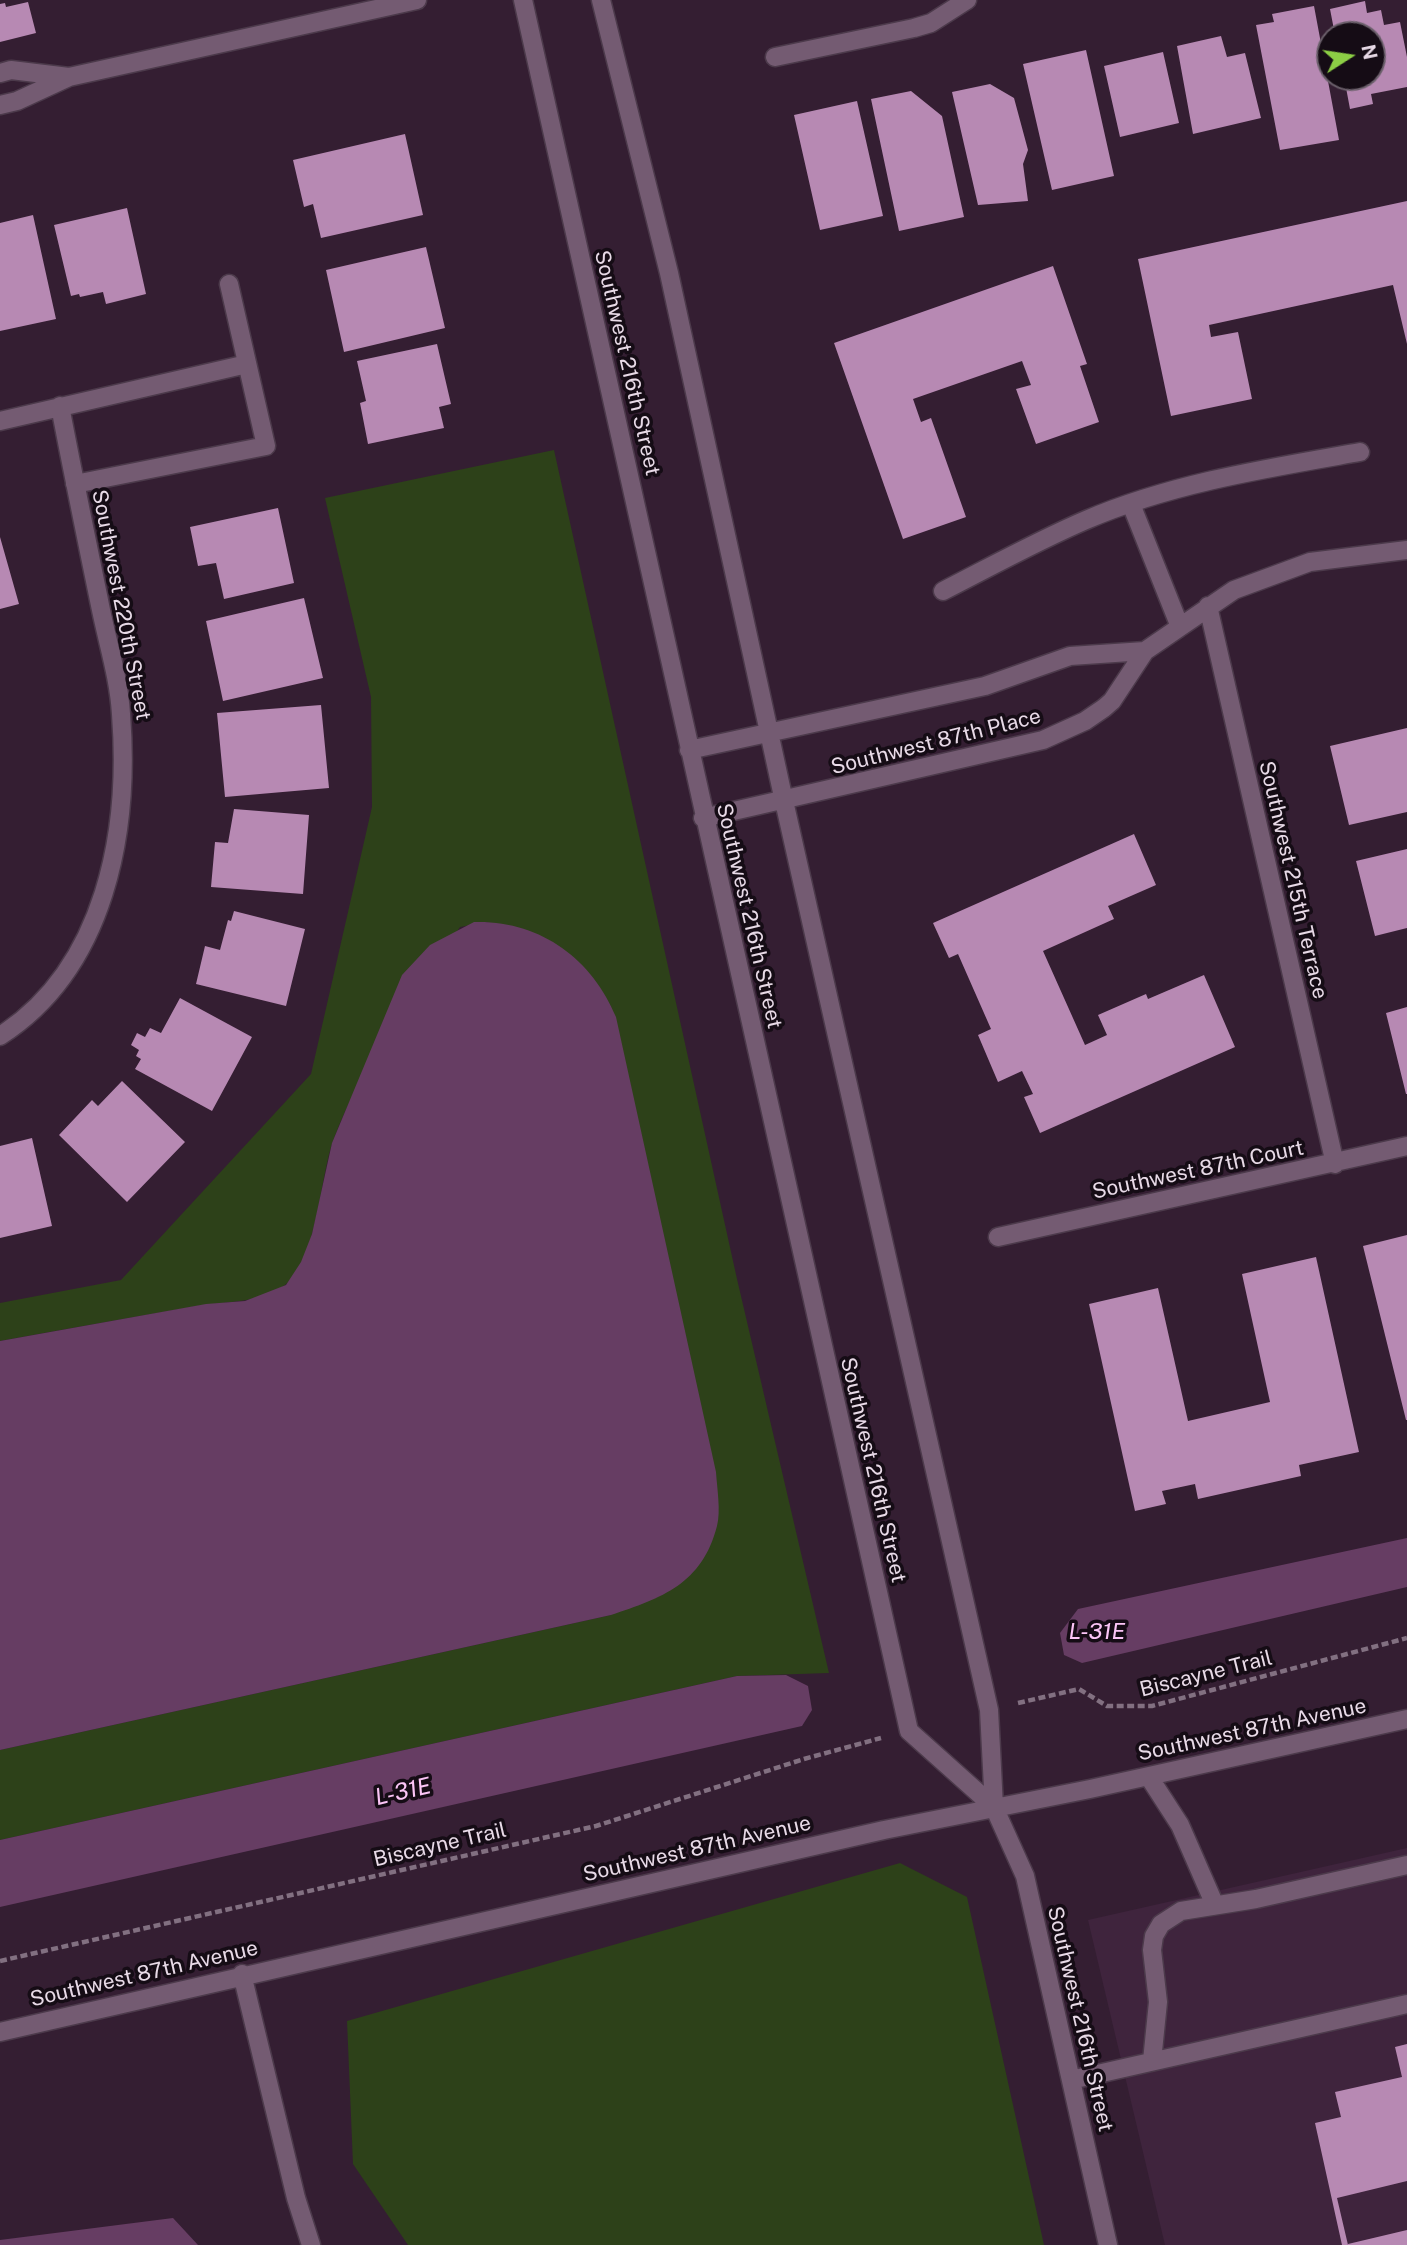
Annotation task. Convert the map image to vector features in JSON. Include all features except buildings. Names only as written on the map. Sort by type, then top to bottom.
[{"type":"street","points":[[0,105],[17,101],[69,78],[417,0]]},
{"type":"street","name":"Southwest 216th Street","points":[[523,0],[909,1731],[994,1807]]},
{"type":"street","name":"Southwest 216th Street","points":[[601,0],[669,273],[784,801],[989,1710],[994,1807],[1025,1876],[1108,2245]]},
{"type":"street","points":[[775,57],[931,23],[967,0]]},
{"type":"street","points":[[0,73],[11,70],[69,78]]},
{"type":"street","points":[[75,484],[266,446],[229,284]]},
{"type":"street","points":[[0,421],[247,364]]},
{"type":"street","name":"Southwest 220th Street","points":[[0,1036],[40,1004],[71,965],[95,920],[114,856],[120,816],[122,753],[119,696],[60,406]]},
{"type":"street","points":[[943,591],[1087,519],[1131,503],[1242,475],[1360,452]]},
{"type":"street","points":[[1131,503],[1180,626]]},
{"type":"street","name":"Southwest 87th Place","points":[[704,818],[1018,748],[1063,732],[1086,721],[1112,701],[1145,651],[1208,606],[1246,584],[1310,562],[1407,550]]},
{"type":"street","name":"Southwest 215th Terrace","points":[[1208,606],[1335,1164]]},
{"type":"street","name":"Southwest 87th Place","points":[[689,751],[985,686],[1070,656],[1145,651]]},
{"type":"street","name":"Southwest 87th Court","points":[[998,1237],[1407,1146]]},
{"type":"street","name":"Southwest 87th Avenue","points":[[0,2032],[242,1975],[994,1807],[1407,1719]]},
{"type":"street","points":[[1149,1776],[1191,1847],[1214,1903]]},
{"type":"street","points":[[1152,2061],[1158,2002],[1152,1950],[1154,1936],[1161,1924],[1181,1911],[1214,1903],[1256,1899],[1407,1865]]},
{"type":"street","points":[[242,1975],[296,2198],[311,2245]]},
{"type":"street","points":[[1071,2080],[1407,2004]]},
{"type":"path","name":"Biscayne Trail","points":[[1014,1704],[1079,1689],[1107,1706],[1152,1706],[1407,1638]]},
{"type":"path","name":"Biscayne Trail","points":[[0,1961],[596,1826],[804,1759],[880,1739]]},
{"type":"shaded area","points":[[1407,1848],[1407,2245],[1165,2245],[1088,1920]]},
{"type":"green space","points":[[554,450],[737,1279],[829,1673],[737,1676],[0,1840],[0,1750],[611,1615],[488,922],[460,927],[374,1057],[333,1141],[311,1238],[296,1273],[285,1285],[255,1298],[0,1341],[0,1303],[121,1280],[311,1074],[372,807],[371,697],[325,498]]},
{"type":"green space","points":[[900,1863],[967,1897],[1044,2245],[408,2245],[353,2164],[347,2021]]},
{"type":"water","points":[[474,922],[498,923],[520,928],[560,947],[578,960],[593,977],[616,1017],[716,1472],[719,1507],[717,1526],[701,1562],[678,1586],[663,1595],[611,1615],[0,1750],[0,1341],[206,1304],[245,1301],[286,1285],[301,1262],[312,1234],[332,1143],[402,975],[430,945]]},
{"type":"water","name":"L-31E","points":[[1407,1538],[1407,1587],[1082,1663],[1064,1655],[1060,1633],[1078,1609]]},
{"type":"water","name":"L-31E","points":[[786,1675],[808,1686],[812,1710],[802,1726],[0,1907],[0,1840],[737,1676]]},
{"type":"water","points":[[173,2218],[198,2245],[0,2245],[0,2240]]}]
